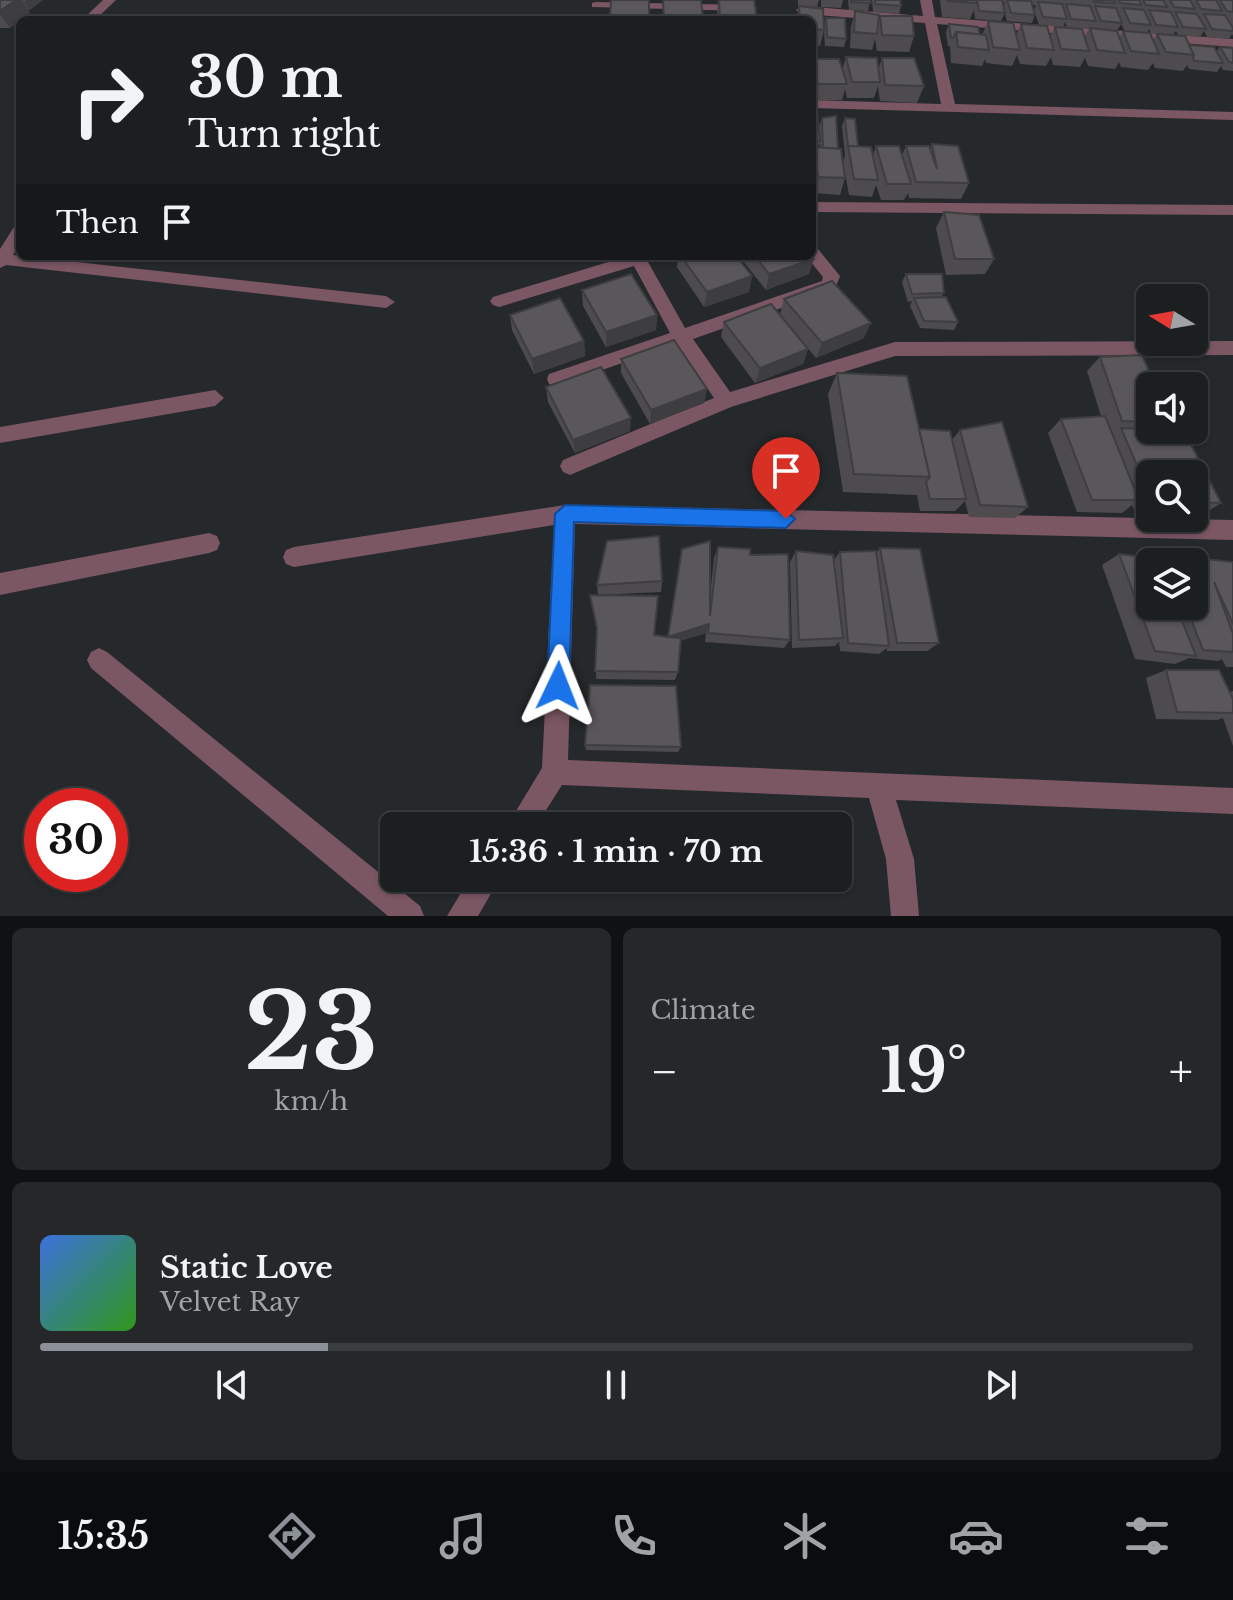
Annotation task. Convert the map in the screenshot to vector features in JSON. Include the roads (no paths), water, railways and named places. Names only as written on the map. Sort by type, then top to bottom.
[{"type":"street","points":[[92,16],[110,0]]},
{"type":"street","points":[[926,0],[949,108]]},
{"type":"street","points":[[596,3],[753,8]]},
{"type":"street","points":[[802,10],[1233,43]]},
{"type":"street","points":[[816,104],[1233,116]]},
{"type":"street","points":[[816,207],[1233,210]]},
{"type":"street","points":[[16,237],[1,261],[386,302]]},
{"type":"street","points":[[556,379],[829,285],[832,276],[816,258]]},
{"type":"street","points":[[499,301],[631,260]]},
{"type":"street","points":[[643,260],[680,334],[726,401]]},
{"type":"street","points":[[570,466],[726,401],[880,353],[919,347],[1233,348]]},
{"type":"street","points":[[0,435],[215,398]]},
{"type":"street","points":[[529,812],[555,772],[565,514]]},
{"type":"street","points":[[294,557],[565,514],[1233,530]]},
{"type":"street","points":[[0,584],[209,543]]},
{"type":"street","points":[[99,660],[410,916]]},
{"type":"street","points":[[555,772],[1233,801]]},
{"type":"street","points":[[879,786],[900,859],[905,916]]},
{"type":"street","points":[[461,916],[477,892]]}]
